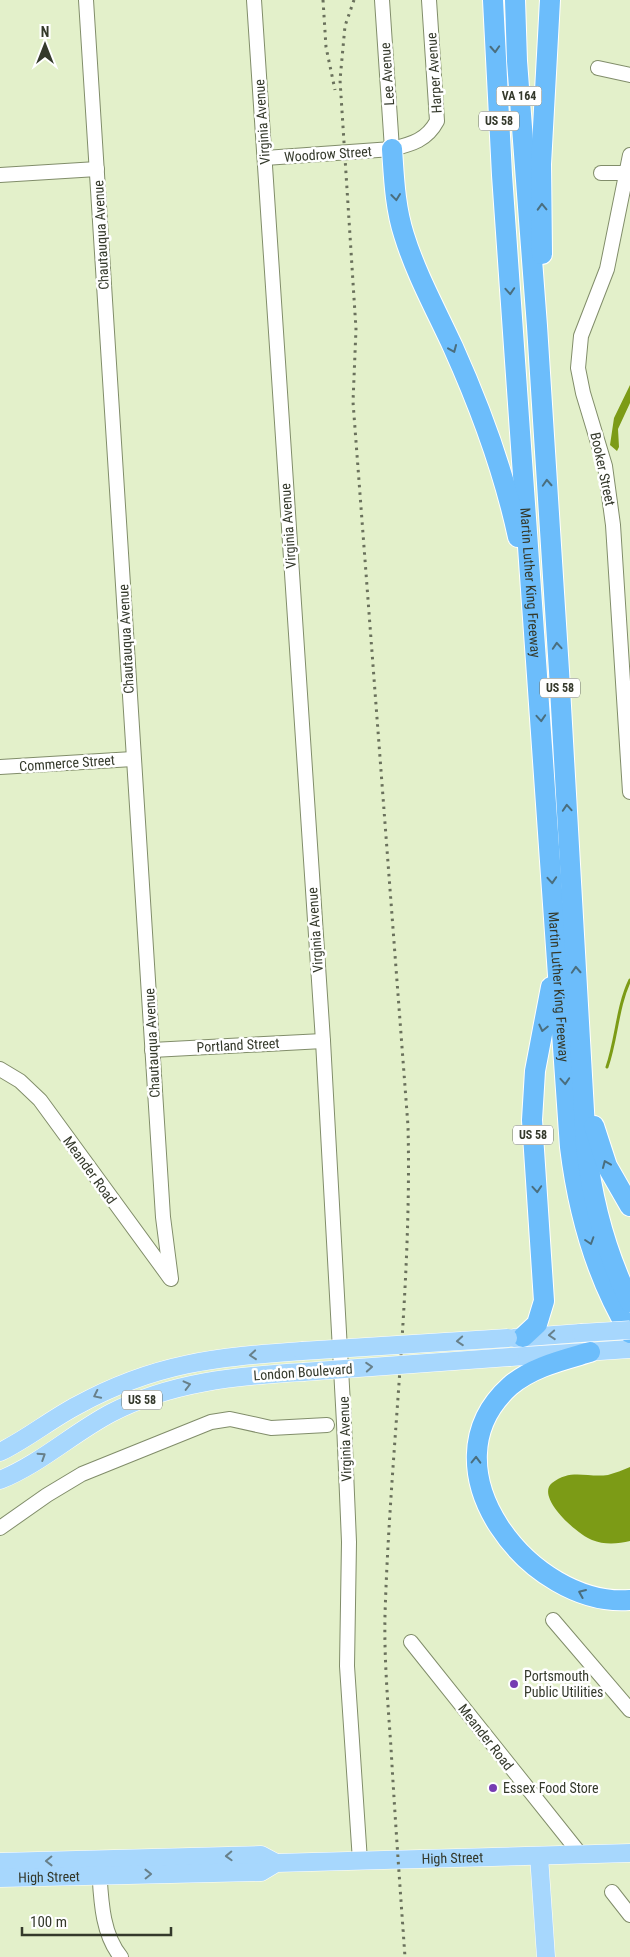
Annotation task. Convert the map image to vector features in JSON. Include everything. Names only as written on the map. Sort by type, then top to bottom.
[{"type":"highway","name":"Martin Luther King Freeway","points":[[493,0],[502,174],[570,1147],[574,1181],[582,1216],[594,1254],[619,1316],[630,1332]]},
{"type":"highway","name":"VA 164","points":[[515,0],[525,191]]},
{"type":"highway","name":"US 58","points":[[525,191],[536,0]]},
{"type":"highway","points":[[537,326],[543,238],[542,134],[550,0]]},
{"type":"highway","points":[[392,149],[398,212],[404,235],[414,264],[453,348],[495,453],[515,520],[532,600]]},
{"type":"highway","name":"Martin Luther King Freeway","points":[[525,191],[537,326],[588,1165],[594,1200],[610,1257],[630,1302]]},
{"type":"highway","name":"US 58","points":[[516,1338],[537,1324],[544,1301],[532,1120],[533,1093],[553,977],[555,928]]},
{"type":"highway","points":[[579,1019],[590,1075],[596,1137],[611,1175],[630,1206]]},
{"type":"highway","points":[[590,1352],[531,1372],[517,1380],[500,1397],[489,1412],[478,1440],[476,1455],[477,1477],[483,1499],[490,1512],[512,1542],[539,1569],[591,1596],[606,1600],[630,1600]]},
{"type":"main road","name":"London Boulevard","points":[[0,1452],[79,1404],[140,1376],[196,1361],[302,1351],[581,1333],[630,1332]]},
{"type":"main road","name":"London Boulevard","points":[[0,1480],[111,1413],[153,1395],[209,1380],[630,1349]]},
{"type":"main road","name":"High Street","points":[[0,1878],[98,1867],[261,1855],[276,1863],[630,1853]]},
{"type":"main road","points":[[539,1856],[546,1957]]},
{"type":"main road","name":"High Street","points":[[0,1862],[98,1867]]},
{"type":"street","name":"Chautauqua Avenue","points":[[86,0],[163,1217],[171,1279]]},
{"type":"street","name":"Virginia Avenue","points":[[254,0],[299,705],[324,1041],[349,1542],[347,1666],[360,1861]]},
{"type":"street","name":"Lee Avenue","points":[[382,0],[392,149]]},
{"type":"street","name":"Harper Avenue","points":[[392,149],[410,145],[424,138],[437,121],[429,0]]},
{"type":"street","points":[[598,68],[630,75]]},
{"type":"street","name":"Woodrow Street","points":[[265,158],[392,149]]},
{"type":"street","name":"Booker Street","points":[[630,155],[628,173],[607,269],[581,336],[578,368],[580,382],[595,429],[609,488],[630,792]]},
{"type":"street","points":[[0,175],[97,169]]},
{"type":"street","points":[[601,173],[628,173]]},
{"type":"street","name":"Commerce Street","points":[[0,767],[133,759]]},
{"type":"street","name":"Portland Street","points":[[152,1050],[324,1041]]},
{"type":"street","name":"Meander Road","points":[[0,1069],[20,1081],[40,1100],[171,1279]]},
{"type":"street","points":[[0,1528],[47,1495],[82,1474],[211,1422],[230,1419],[271,1428],[327,1425]]},
{"type":"street","points":[[553,1620],[630,1710]]},
{"type":"street","name":"Meander Road","points":[[411,1642],[581,1855]]},
{"type":"street","points":[[98,1867],[104,1916],[108,1932],[121,1957]]},
{"type":"street","points":[[612,1892],[630,1914]]},
{"type":"shaded area","points":[[630,385],[630,403],[618,429],[619,447],[617,451],[610,445],[614,418]]},
{"type":"shaded area","points":[[630,1467],[630,1541],[606,1543],[597,1542],[586,1537],[560,1515],[549,1497],[548,1489],[559,1478],[573,1475],[608,1475]]},
{"type":"waterway","points":[[607,1067],[622,1001],[630,980]]},
{"type":"railway","points":[[323,0],[326,47],[335,90]]},
{"type":"railway","points":[[354,0],[345,26],[340,80],[356,329],[353,402],[408,1126],[407,1249],[385,1615],[386,1665],[405,1957]]},
{"type":"place","name":"Portsmouth Public Utilities","points":[[514,1684]]},
{"type":"place","name":"Essex Food Store","points":[[493,1788]]}]
